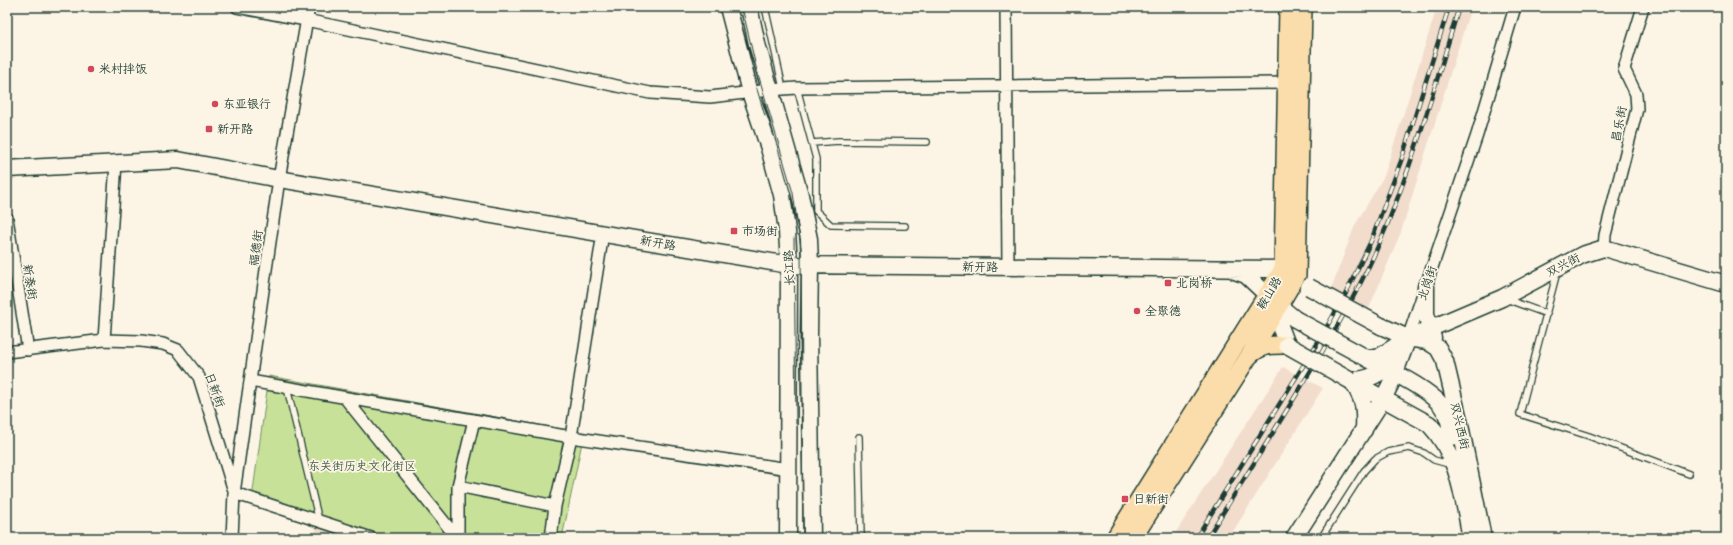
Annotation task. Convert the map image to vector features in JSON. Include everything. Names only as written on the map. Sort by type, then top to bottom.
[{"type":"main road","name":"长江路","points":[[728,7],[750,92],[769,148],[782,195],[787,231],[789,265],[788,538]]},
{"type":"main road","name":"长江路","points":[[749,7],[757,44],[776,89],[805,216],[810,265],[809,335],[812,538]]},
{"type":"main road","name":"鞍山路","points":[[1288,7],[1287,83],[1290,272]]},
{"type":"main road","name":"鞍山路","points":[[1115,538],[1273,301],[1290,272],[1298,250],[1303,7]]},
{"type":"main road","name":"新开路","points":[[7,169],[178,160],[279,179],[789,265],[1228,269],[1290,272]]},
{"type":"main road","points":[[1604,248],[1726,284]]},
{"type":"main road","name":"双兴街","points":[[1366,357],[1378,358],[1408,338],[1502,298],[1582,255],[1604,248]]},
{"type":"main road","points":[[1298,250],[1309,287]]},
{"type":"main road","points":[[1228,269],[1246,275],[1273,301],[1295,319],[1366,357],[1427,393],[1441,405],[1446,413],[1451,428],[1456,466]]},
{"type":"main road","points":[[1290,272],[1309,287],[1381,326],[1408,338],[1427,341],[1438,348]]},
{"type":"main road","name":"双兴西街","points":[[1426,286],[1426,314],[1438,348],[1445,361],[1460,420],[1483,538]]},
{"type":"main road","points":[[1273,301],[1287,345]]},
{"type":"main road","points":[[1133,538],[1249,356],[1273,301]]},
{"type":"main road","points":[[1294,538],[1383,399],[1394,359],[1408,338]]},
{"type":"main road","points":[[1249,356],[1259,347],[1287,345],[1352,381],[1362,397],[1365,413],[1364,430]]},
{"type":"main road","points":[[1352,381],[1365,380],[1379,374],[1390,372]]},
{"type":"main road","name":"双兴西街","points":[[1352,381],[1429,424],[1438,433],[1456,466],[1471,538]]},
{"type":"main road","points":[[1427,393],[1445,399],[1460,420]]},
{"type":"street","points":[[237,7],[650,92],[710,97],[797,88],[1287,83]]},
{"type":"street","name":"福德街","points":[[234,493],[279,179],[309,7]]},
{"type":"street","points":[[1006,7],[1008,267]]},
{"type":"street","name":"北岗街","points":[[1408,338],[1477,135],[1515,7]]},
{"type":"street","name":"昌乐街","points":[[1604,248],[1605,235],[1637,109],[1636,94],[1624,69],[1643,7]]},
{"type":"street","points":[[104,340],[116,164]]},
{"type":"street","name":"新泰街","points":[[7,218],[28,350]]},
{"type":"street","points":[[551,538],[555,506],[571,437],[603,233]]},
{"type":"street","name":"日新街","points":[[7,352],[104,340],[141,341],[163,344],[178,350],[199,378],[234,493]]},
{"type":"street","points":[[250,381],[571,437],[789,470]]},
{"type":"street","points":[[345,398],[457,538]]},
{"type":"street","points":[[457,538],[458,486],[474,420]]},
{"type":"street","points":[[458,486],[555,506]]},
{"type":"street","points":[[232,538],[234,493],[371,538]]},
{"type":"lane","points":[[765,7],[776,89]]},
{"type":"lane","points":[[797,88],[816,159],[816,211],[831,225],[905,226]]},
{"type":"lane","points":[[812,143],[840,141],[927,142]]},
{"type":"lane","points":[[1558,268],[1520,414],[1589,436],[1689,474]]},
{"type":"lane","points":[[1502,298],[1547,314]]},
{"type":"lane","points":[[287,387],[319,521]]},
{"type":"lane","points":[[859,437],[861,538]]},
{"type":"lane","points":[[1321,538],[1364,471],[1375,459],[1388,452],[1408,448],[1424,453],[1434,460],[1456,466]]},
{"type":"shaded area","points":[[1437,7],[1471,7],[1401,232],[1368,311],[1330,291],[1355,225],[1384,176]]},
{"type":"shaded area","points":[[1283,367],[1323,388],[1229,538],[1172,538]]},
{"type":"shaded area","points":[[316,527],[349,538],[315,538]]},
{"type":"green space","name":"东关街历史文化街区","points":[[269,376],[584,433],[562,538],[349,538],[251,505]]},
{"type":"tram line","points":[[742,7],[756,67],[793,193],[801,248],[803,538]]},
{"type":"tram line","points":[[753,76],[765,116]]},
{"type":"tram line","points":[[794,238],[796,424]]},
{"type":"railway","points":[[1196,538],[1318,342],[1345,295],[1371,241],[1401,161],[1449,7]]},
{"type":"railway","points":[[1207,538],[1328,343],[1370,264],[1402,186],[1432,97],[1459,7]]},
{"type":"place","name":"米村拌饭","points":[[91,69]]},
{"type":"place","name":"东亚银行","points":[[215,104]]},
{"type":"place","name":"新开路","points":[[209,129]]},
{"type":"place","name":"市场街","points":[[734,231]]},
{"type":"place","name":"北岗桥","points":[[1168,283]]},
{"type":"place","name":"全聚德","points":[[1137,311]]},
{"type":"place","name":"日新街","points":[[1125,499]]}]
